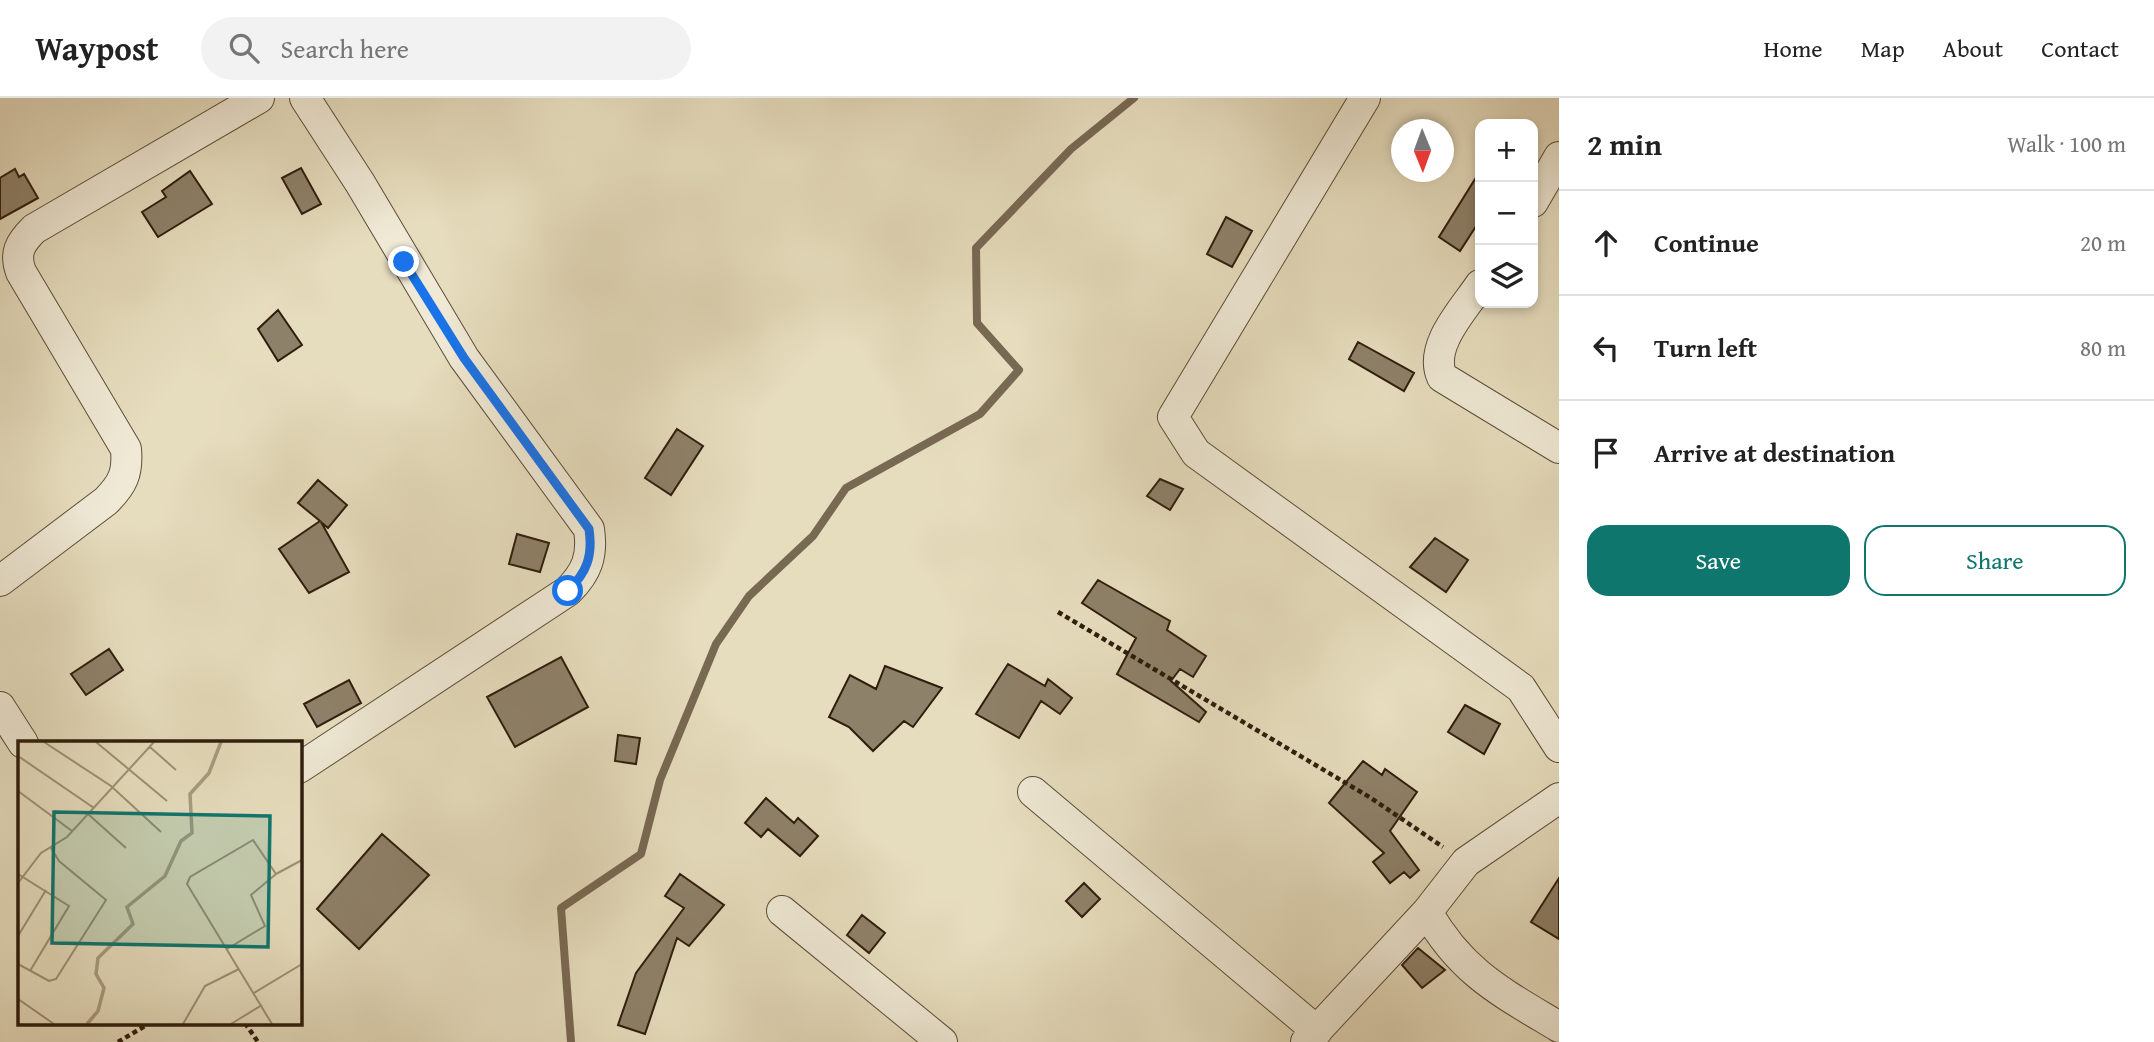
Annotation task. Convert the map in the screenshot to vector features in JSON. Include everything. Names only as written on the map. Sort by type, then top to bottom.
[{"type":"street","points":[[0,581],[106,501],[121,486],[128,469],[126,449],[21,272],[17,261],[19,247],[34,229],[259,98]]},
{"type":"street","points":[[301,767],[568,591],[584,575],[591,541],[589,529],[464,358],[360,183],[305,98]]},
{"type":"street","points":[[1365,98],[1174,417],[1196,453],[1521,688],[1559,747]]},
{"type":"street","points":[[1538,193],[1559,157]]},
{"type":"street","points":[[1475,293],[1444,340],[1438,368],[1452,385],[1559,447]]},
{"type":"street","points":[[0,707],[22,741]]},
{"type":"street","points":[[1033,792],[1311,1036],[1427,912],[1466,862],[1559,798]]},
{"type":"street","points":[[782,911],[942,1042]]},
{"type":"street","points":[[1427,912],[1456,957],[1481,978],[1559,1027]]},
{"type":"path","points":[[1058,612],[1371,798],[1466,862]]},
{"type":"path","points":[[118,1042],[148,1024]]},
{"type":"path","points":[[246,1024],[258,1042]]},
{"type":"building","points":[[301,168],[321,204],[302,214],[282,178]]},
{"type":"building","points":[[15,169],[19,177],[24,174],[38,198],[0,219],[0,178]]},
{"type":"building","points":[[190,171],[212,204],[158,237],[142,212],[166,197],[162,191]]},
{"type":"building","points":[[1475,179],[1475,228],[1460,251],[1439,237]]},
{"type":"building","points":[[1226,217],[1252,231],[1232,267],[1207,254]]},
{"type":"building","points":[[278,310],[302,345],[278,361],[258,329]]},
{"type":"building","points":[[1358,342],[1414,373],[1404,391],[1349,359]]},
{"type":"building","points":[[677,429],[703,446],[671,495],[645,478]]},
{"type":"building","points":[[1160,479],[1183,489],[1170,510],[1147,496]]},
{"type":"building","points":[[318,480],[347,505],[328,528],[321,522],[349,572],[309,593],[279,549],[320,521],[298,503]]},
{"type":"building","points":[[517,534],[549,543],[540,572],[509,564]]},
{"type":"building","points":[[1435,538],[1468,560],[1446,592],[1410,567]]},
{"type":"building","points":[[1098,580],[1170,621],[1167,630],[1206,656],[1193,677],[1180,669],[1171,681],[1206,712],[1199,722],[1117,674],[1136,638],[1082,603]]},
{"type":"building","points":[[109,649],[123,670],[86,695],[71,674]]},
{"type":"building","points":[[561,657],[588,707],[515,747],[487,697]]},
{"type":"building","points":[[1008,664],[1045,686],[1048,679],[1072,698],[1060,714],[1041,701],[1019,738],[976,714]]},
{"type":"building","points":[[885,666],[942,688],[913,727],[904,721],[873,751],[849,727],[829,717],[850,675],[876,689]]},
{"type":"building","points":[[349,680],[361,703],[317,727],[304,704]]},
{"type":"building","points":[[1465,705],[1500,724],[1484,754],[1448,732]]},
{"type":"building","points":[[618,735],[640,738],[636,764],[615,761]]},
{"type":"building","points":[[1363,761],[1382,775],[1385,769],[1417,792],[1390,831],[1419,870],[1410,878],[1404,872],[1390,883],[1373,862],[1384,853],[1329,803]]},
{"type":"building","points":[[766,798],[794,823],[798,818],[818,836],[800,856],[768,829],[761,837],[745,823]]},
{"type":"building","points":[[382,834],[429,875],[359,949],[317,909]]},
{"type":"building","points":[[680,874],[724,905],[689,946],[677,938],[645,1034],[618,1025],[636,973],[684,908],[665,896]]},
{"type":"building","points":[[1559,878],[1559,939],[1531,922]]},
{"type":"building","points":[[1084,883],[1100,899],[1082,917],[1066,901]]},
{"type":"building","points":[[862,915],[885,933],[869,953],[847,935]]},
{"type":"building","points":[[1418,948],[1445,970],[1422,988],[1402,965]]},
{"type":"waterway","points":[[571,1042],[561,908],[641,854],[660,780],[716,644],[749,596],[813,536],[846,488],[980,414],[1019,370],[977,323],[976,248],[1071,149],[1134,98]]},
{"type":"route","points":[[404,262],[464,358],[589,529],[590,559],[584,575],[568,591]]}]
